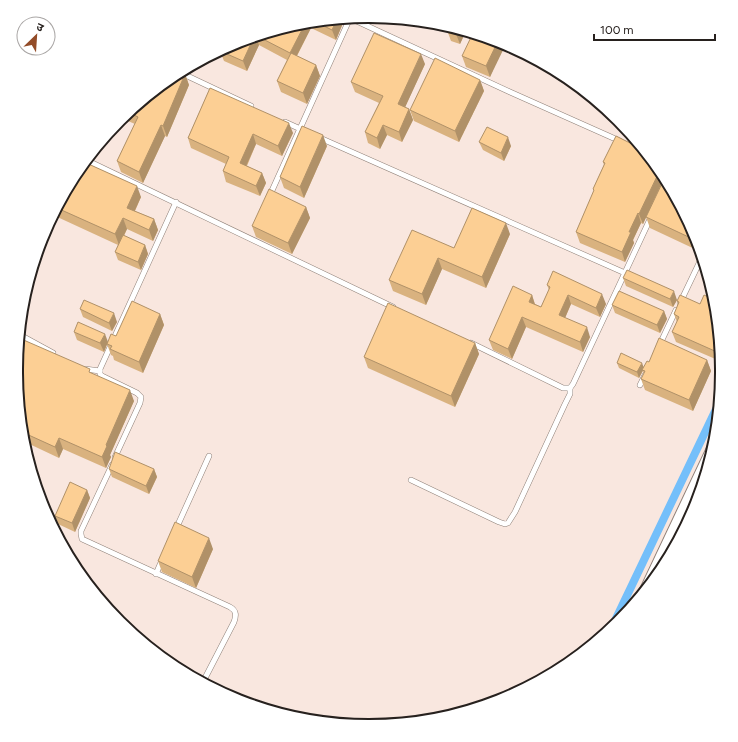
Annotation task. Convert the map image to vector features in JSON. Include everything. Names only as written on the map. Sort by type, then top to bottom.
[{"type":"street","points":[[660,561],[700,475]]},
{"type":"lane","points":[[361,23],[516,95],[625,142]]},
{"type":"lane","points":[[267,202],[301,130],[347,24]]},
{"type":"lane","points":[[186,75],[258,109]]},
{"type":"lane","points":[[279,119],[625,273]]},
{"type":"lane","points":[[91,162],[399,309]]},
{"type":"lane","points":[[176,202],[100,371],[102,376],[139,395],[141,400],[82,531],[81,537],[85,541],[234,610],[234,622],[205,678]]},
{"type":"lane","points":[[411,480],[499,522],[505,524],[508,523],[515,512],[566,404],[570,394],[570,388],[654,210]]},
{"type":"lane","points":[[251,238],[254,230]]},
{"type":"lane","points":[[657,350],[699,264]]},
{"type":"lane","points":[[25,338],[59,357]]},
{"type":"lane","points":[[462,339],[563,388],[570,388]]},
{"type":"lane","points":[[80,367],[92,371],[100,371]]},
{"type":"lane","points":[[640,385],[647,371]]},
{"type":"lane","points":[[175,532],[209,456]]},
{"type":"lane","points":[[156,574],[165,553]]},
{"type":"building","points":[[334,25],[332,30],[324,26]]},
{"type":"building","points":[[302,30],[290,53],[264,39]]},
{"type":"building","points":[[374,33],[421,54],[398,104],[409,109],[399,132],[383,125],[377,138],[365,132],[383,96],[351,82]]},
{"type":"building","points":[[470,38],[495,47],[486,66],[462,56]]},
{"type":"building","points":[[251,44],[243,61],[227,54]]},
{"type":"building","points":[[291,53],[316,65],[303,93],[277,81]]},
{"type":"building","points":[[435,58],[480,80],[455,131],[410,110]]},
{"type":"building","points":[[184,77],[163,126],[161,125],[139,172],[117,161],[138,117],[134,115],[158,94]]},
{"type":"building","points":[[210,88],[289,123],[278,146],[253,134],[240,163],[262,173],[256,186],[223,171],[229,157],[188,138]]},
{"type":"building","points":[[302,126],[323,135],[300,187],[280,177]]},
{"type":"building","points":[[487,127],[508,137],[501,153],[479,142]]},
{"type":"building","points":[[616,136],[631,144],[644,158],[657,177],[629,232],[631,232],[622,252],[576,232],[605,163],[603,162]]},
{"type":"building","points":[[90,165],[137,186],[127,208],[154,219],[149,230],[123,218],[115,234],[62,210],[69,196]]},
{"type":"building","points":[[662,184],[689,237],[646,217]]},
{"type":"building","points":[[269,189],[306,207],[288,243],[252,226]]},
{"type":"building","points":[[472,208],[506,223],[482,277],[438,258],[422,294],[389,280],[412,230],[454,248]]},
{"type":"building","points":[[123,235],[145,245],[138,262],[115,252]]},
{"type":"building","points":[[627,270],[674,291],[670,299],[623,278]]},
{"type":"building","points":[[553,271],[602,294],[596,308],[568,295],[559,315],[587,327],[580,342],[522,317],[508,349],[489,340],[513,286],[532,295],[529,302],[541,307],[550,287],[547,285]]},
{"type":"building","points":[[619,291],[664,311],[657,325],[612,305]]},
{"type":"building","points":[[680,295],[700,304],[704,295],[707,296],[712,324],[714,351],[672,332],[679,317],[674,314],[679,302],[677,301]]},
{"type":"building","points":[[84,300],[114,313],[109,323],[80,309]]},
{"type":"building","points":[[132,301],[160,314],[139,362],[110,349],[112,346],[107,344],[111,334],[116,336]]},
{"type":"building","points":[[388,303],[475,343],[451,396],[364,357]]},
{"type":"building","points":[[78,322],[105,334],[100,343],[74,332]]},
{"type":"building","points":[[659,338],[707,360],[689,400],[641,379],[645,371],[642,370],[647,361],[649,362]]},
{"type":"building","points":[[25,340],[90,369],[89,372],[130,390],[102,457],[59,438],[55,447],[29,435],[24,396],[23,373]]},
{"type":"building","points":[[621,353],[642,363],[637,372],[617,363]]},
{"type":"building","points":[[115,452],[154,469],[146,486],[109,469]]},
{"type":"building","points":[[70,482],[87,490],[72,523],[55,516]]},
{"type":"building","points":[[175,522],[209,538],[192,577],[158,561]]},
{"type":"waterway","points":[[619,612],[712,418]]}]
